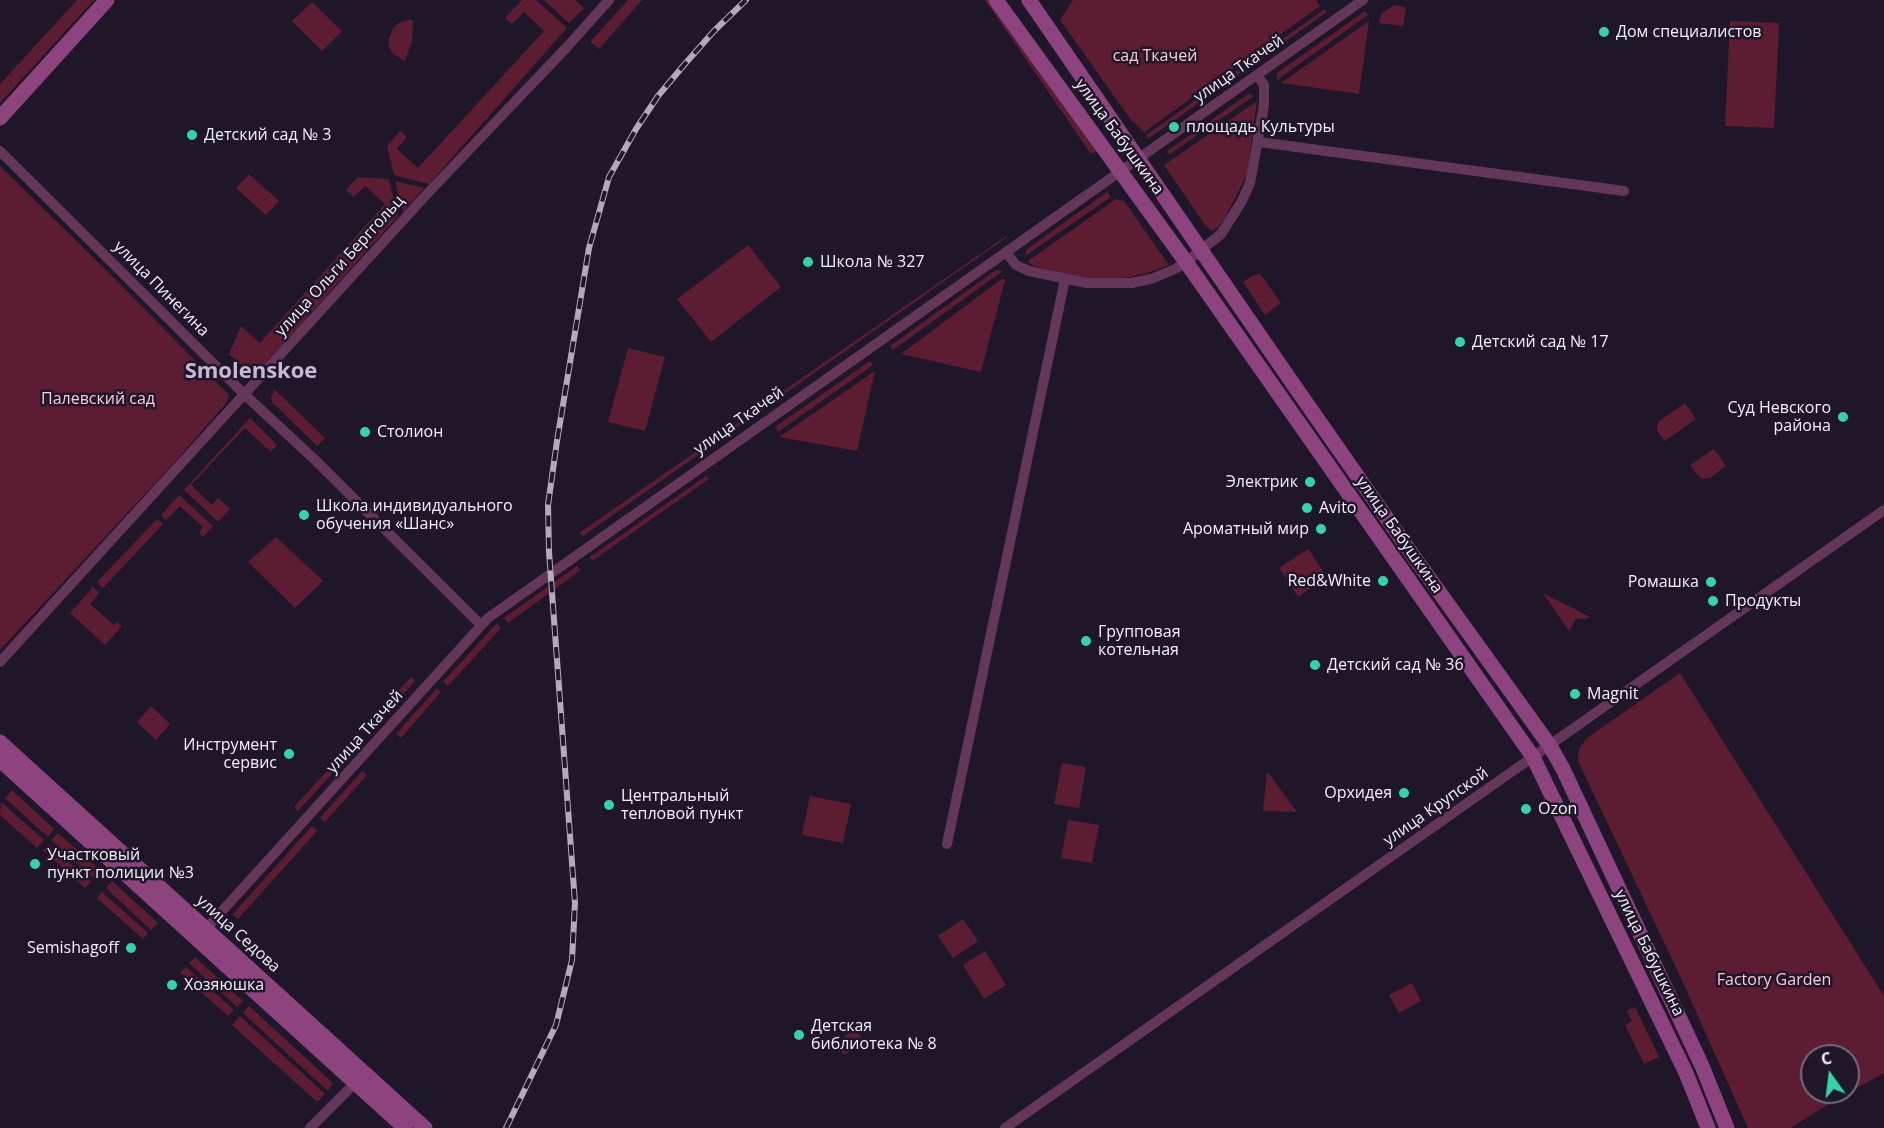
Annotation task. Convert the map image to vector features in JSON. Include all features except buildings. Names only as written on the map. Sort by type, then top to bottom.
[{"type":"street","points":[[0,118],[107,0]]},
{"type":"street","name":"улица Ольги Берггольц","points":[[0,662],[426,195],[609,0]]},
{"type":"street","name":"улица Бабушкина","points":[[996,0],[1186,262],[1533,757],[1686,1072],[1708,1128]]},
{"type":"street","name":"улица Бабушкина","points":[[1029,0],[1414,557],[1550,746],[1702,1066],[1727,1128]]},
{"type":"street","name":"улица Ткачей","points":[[201,934],[481,625],[498,610],[1363,0]]},
{"type":"street","points":[[1006,252],[1016,265],[1029,271],[1097,284],[1131,283],[1151,279],[1186,262],[1221,234],[1242,201],[1250,183],[1264,105],[1264,85],[1257,75]]},
{"type":"street","points":[[1259,142],[1624,191]]},
{"type":"street","name":"улица Пинегина","points":[[0,151],[244,394],[314,459],[481,625]]},
{"type":"street","points":[[947,844],[1065,279]]},
{"type":"street","name":"улица Крупской","points":[[1005,1128],[1884,510]]},
{"type":"street","name":"улица Седова","points":[[0,742],[201,934]]},
{"type":"street","name":"улица Седова","points":[[0,760],[201,934],[360,1078],[425,1128]]},
{"type":"street","points":[[310,1128],[360,1078]]},
{"type":"street","name":"улица Седова","points":[[360,1078],[405,1128]]},
{"type":"green space","points":[[77,0],[94,0],[0,103],[0,84]]},
{"type":"green space","points":[[522,0],[536,0],[567,28],[429,184],[394,175],[387,146],[400,131],[407,137],[397,149],[418,168],[544,31],[524,12],[512,24],[505,18]]},
{"type":"green space","points":[[544,0],[575,0],[584,8],[569,23]]},
{"type":"green space","points":[[628,0],[642,0],[599,49],[590,42]]},
{"type":"green space","points":[[985,0],[989,0],[1096,151],[1091,154]]},
{"type":"green space","name":"сад Ткачей","points":[[1073,0],[1316,0],[1320,6],[1144,132],[1131,120],[1060,20]]},
{"type":"green space","points":[[312,2],[342,31],[322,51],[292,21]]},
{"type":"green space","points":[[1394,5],[1406,9],[1403,26],[1379,23],[1381,14]]},
{"type":"green space","points":[[1325,9],[1327,12],[1148,139],[1146,135]]},
{"type":"green space","points":[[1365,11],[1368,15],[1277,80],[1277,73]]},
{"type":"green space","points":[[408,20],[413,20],[412,42],[405,61],[393,54],[389,47],[389,39],[393,28]]},
{"type":"green space","points":[[1369,21],[1359,94],[1281,83]]},
{"type":"green space","points":[[1730,21],[1779,23],[1774,128],[1725,126]]},
{"type":"green space","points":[[1248,94],[1254,96],[1170,154],[1166,152]]},
{"type":"green space","points":[[1257,101],[1247,174],[1225,218],[1212,231],[1205,225],[1164,165]]},
{"type":"green space","name":"Палевский сад","points":[[0,166],[229,395],[227,402],[173,464],[0,650]]},
{"type":"green space","points":[[249,174],[279,201],[266,215],[236,188]]},
{"type":"green space","points":[[358,177],[389,179],[398,216],[257,373],[250,375],[229,354],[241,326],[260,343],[385,204],[365,186],[354,197],[346,190]]},
{"type":"green space","points":[[395,181],[424,188],[403,212]]},
{"type":"green space","points":[[1107,192],[1111,197],[1025,256],[1027,249]]},
{"type":"green space","points":[[1116,199],[1124,201],[1169,265],[1130,277],[1107,279],[1087,278],[1033,266],[1028,261]]},
{"type":"green space","points":[[1006,236],[583,536],[579,533]]},
{"type":"green space","points":[[748,245],[781,287],[711,342],[677,299]]},
{"type":"green space","points":[[996,270],[1003,271],[893,350],[890,346]]},
{"type":"green space","points":[[1259,274],[1281,303],[1265,315],[1243,282]]},
{"type":"green space","points":[[1003,278],[1005,280],[981,372],[901,354]]},
{"type":"green space","points":[[628,348],[665,357],[645,431],[608,422]]},
{"type":"green space","points":[[870,361],[873,365],[778,432],[775,427]]},
{"type":"green space","points":[[875,371],[857,451],[779,437]]},
{"type":"green space","points":[[274,389],[325,438],[317,446],[272,402]]},
{"type":"green space","points":[[1685,403],[1696,419],[1665,441],[1657,431],[1659,421]]},
{"type":"green space","points":[[250,418],[277,445],[271,452],[245,428],[191,485],[212,505],[218,498],[230,509],[218,522],[184,490]]},
{"type":"green space","points":[[1714,449],[1726,466],[1710,478],[1703,479],[1690,465]]},
{"type":"green space","points":[[706,476],[709,479],[592,561],[590,557]]},
{"type":"green space","points":[[179,495],[213,526],[203,537],[199,533],[203,527],[180,506],[166,520],[161,515]]},
{"type":"green space","points":[[157,519],[163,524],[103,588],[97,582]]},
{"type":"green space","points":[[276,537],[323,581],[295,608],[248,562]]},
{"type":"green space","points":[[1308,549],[1327,577],[1298,597],[1279,568]]},
{"type":"green space","points":[[577,566],[581,570],[508,623],[504,618]]},
{"type":"green space","points":[[93,587],[99,593],[90,604],[114,625],[117,622],[122,626],[105,645],[70,613]]},
{"type":"green space","points":[[1543,593],[1590,617],[1576,619],[1569,631]]},
{"type":"green space","points":[[497,623],[501,628],[448,686],[443,682]]},
{"type":"green space","name":"Factory Garden","points":[[1680,673],[1884,996],[1884,1073],[1860,1086],[1860,1044],[1800,1044],[1800,1104],[1828,1104],[1791,1128],[1748,1128],[1680,976],[1578,761],[1579,749],[1587,738]]},
{"type":"green space","points":[[411,677],[415,681],[373,729],[368,724]]},
{"type":"green space","points":[[437,688],[441,692],[401,738],[396,734]]},
{"type":"green space","points":[[151,706],[170,724],[156,740],[137,722]]},
{"type":"green space","points":[[336,761],[340,765],[298,811],[294,807]]},
{"type":"green space","points":[[1062,763],[1086,767],[1079,808],[1054,804]]},
{"type":"green space","points":[[362,771],[367,775],[325,822],[320,818]]},
{"type":"green space","points":[[1267,771],[1297,812],[1263,811]]},
{"type":"green space","points":[[12,790],[54,829],[48,837],[5,798]]},
{"type":"green space","points":[[810,796],[851,804],[843,843],[802,835]]},
{"type":"green space","points":[[1,802],[44,840],[37,848],[0,815]]},
{"type":"green space","points":[[1068,820],[1099,825],[1092,863],[1061,858]]},
{"type":"green space","points":[[312,826],[317,831],[238,919],[233,914]]},
{"type":"green space","points":[[58,833],[101,871],[94,878],[51,840]]},
{"type":"green space","points":[[49,844],[91,882],[85,888],[43,850]]},
{"type":"green space","points":[[112,881],[158,923],[151,930],[106,888]]},
{"type":"green space","points":[[102,892],[148,933],[143,939],[97,898]]},
{"type":"green space","points":[[963,919],[978,941],[953,958],[938,936]]},
{"type":"green space","points":[[985,951],[1006,985],[984,999],[963,965]]},
{"type":"green space","points":[[195,957],[243,1001],[237,1007],[189,963]]},
{"type":"green space","points":[[186,967],[234,1010],[228,1016],[180,973]]},
{"type":"green space","points":[[1412,983],[1421,1001],[1399,1013],[1389,995]]},
{"type":"green space","points":[[249,1006],[333,1083],[328,1091],[243,1013]]},
{"type":"green space","points":[[1635,1007],[1659,1057],[1644,1064],[1625,1025],[1632,1021],[1627,1011]]},
{"type":"green space","points":[[240,1016],[325,1094],[317,1102],[232,1025]]},
{"type":"green space","points":[[855,1029],[864,1042],[844,1055],[835,1043]]},
{"type":"railway","points":[[506,1128],[556,1025],[572,960],[575,903],[549,552],[548,505],[589,248],[609,177],[636,129],[658,96],[684,65],[746,0]]},
{"type":"place","name":"Дом специалистов","points":[[1604,32]]},
{"type":"place","name":"площадь Культуры","points":[[1174,127]]},
{"type":"place","name":"Детский сад № 3","points":[[192,135]]},
{"type":"place","name":"Школа № 327","points":[[808,262]]},
{"type":"place","name":"Детский сад № 17","points":[[1460,342]]},
{"type":"place","name":"Суд Невского района","points":[[1843,417]]},
{"type":"place","name":"Столион","points":[[365,432]]},
{"type":"place","name":"Электрик","points":[[1310,482]]},
{"type":"place","name":"Avito","points":[[1307,508]]},
{"type":"place","name":"Школа индивидуального обучения «Шанс»","points":[[304,515]]},
{"type":"place","name":"Ароматный мир","points":[[1321,529]]},
{"type":"place","name":"Red&White","points":[[1383,581]]},
{"type":"place","name":"Ромашка","points":[[1711,582]]},
{"type":"place","name":"Продукты","points":[[1713,601]]},
{"type":"place","name":"Групповая котельная","points":[[1086,641]]},
{"type":"place","name":"Детский сад № 36","points":[[1315,665]]},
{"type":"place","name":"Magnit","points":[[1575,694]]},
{"type":"place","name":"Инструмент сервис","points":[[289,754]]},
{"type":"place","name":"Орхидея","points":[[1404,793]]},
{"type":"place","name":"Центральный тепловой пункт","points":[[609,805]]},
{"type":"place","name":"Ozon","points":[[1526,809]]},
{"type":"place","name":"Участковый пункт полиции №3","points":[[35,864]]},
{"type":"place","name":"Semishagoff","points":[[131,948]]},
{"type":"place","name":"Хозяюшка","points":[[172,985]]},
{"type":"place","name":"Детская библиотека № 8","points":[[799,1035]]},
{"type":"district","name":"Smolenskoe","points":[[251,372]]}]
